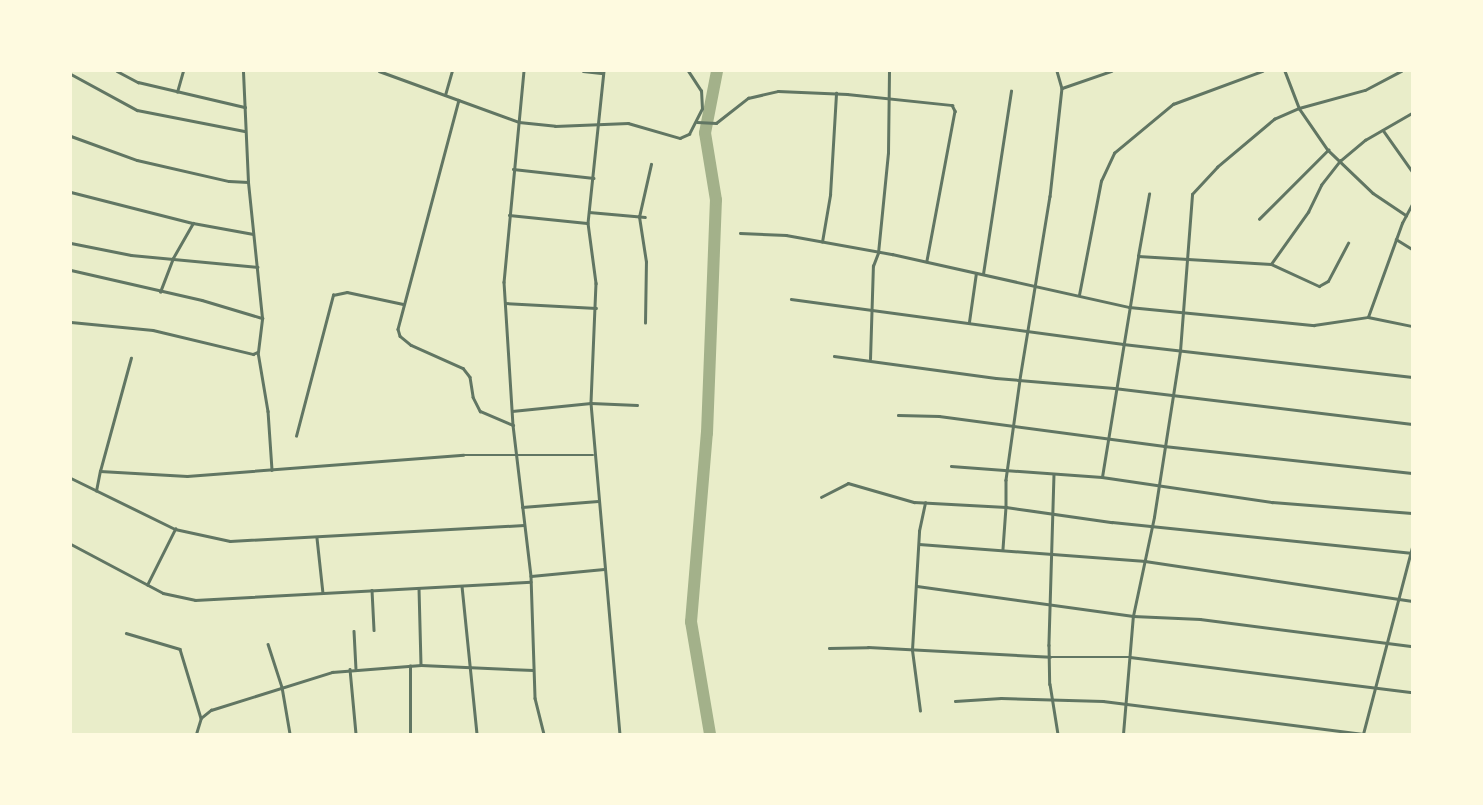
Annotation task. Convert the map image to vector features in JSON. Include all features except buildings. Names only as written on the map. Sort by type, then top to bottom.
[{"type":"street","points":[[117,71],[138,82],[245,108]]},
{"type":"street","points":[[177,92],[183,71]]},
{"type":"street","points":[[243,71],[244,131],[262,318],[258,352],[268,411],[272,470]]},
{"type":"street","points":[[379,71],[519,122],[542,126],[628,123],[685,138],[699,122],[703,100],[697,84],[688,71]]},
{"type":"street","points":[[396,77],[397,71]]},
{"type":"street","points":[[445,95],[452,71]]},
{"type":"street","points":[[524,71],[509,215],[506,303],[513,425],[531,576],[533,670],[538,713],[544,734]]},
{"type":"street","points":[[584,71],[604,72],[588,223],[596,270],[591,403],[593,455],[620,734]]},
{"type":"street","points":[[870,359],[873,266],[878,253],[888,153],[889,71]]},
{"type":"street","points":[[1003,549],[1008,470],[1028,330],[1038,286],[1062,88],[1057,71]]},
{"type":"street","points":[[1062,88],[1111,71]]},
{"type":"street","points":[[1079,295],[1101,181],[1114,153],[1173,104],[1262,71]]},
{"type":"street","points":[[1285,71],[1299,108],[1328,150],[1373,193],[1406,215]]},
{"type":"street","points":[[1123,734],[1133,616],[1152,526],[1180,350],[1195,189],[1222,162],[1274,119],[1299,108],[1365,90],[1401,71]]},
{"type":"street","points":[[71,74],[137,110],[244,131]]},
{"type":"street","points":[[699,122],[710,124],[757,94],[778,91],[836,93],[889,100],[949,104],[955,109],[927,262]]},
{"type":"street","points":[[983,274],[1011,91]]},
{"type":"street","points":[[822,242],[830,194],[836,93]]},
{"type":"street","points":[[459,100],[398,330],[404,341],[463,368],[470,377],[473,397],[480,411],[513,425]]},
{"type":"street","points":[[1271,264],[1308,212],[1321,185],[1340,161],[1365,140],[1412,112]]},
{"type":"street","points":[[1384,130],[1412,171]]},
{"type":"street","points":[[71,136],[137,160],[230,181],[248,182]]},
{"type":"street","points":[[1259,220],[1328,150]]},
{"type":"street","points":[[645,323],[646,262],[639,217],[651,164]]},
{"type":"street","points":[[513,169],[593,178]]},
{"type":"street","points":[[71,192],[193,223],[253,234]]},
{"type":"street","points":[[1102,477],[1114,388],[1149,194]]},
{"type":"street","points":[[1368,318],[1396,239],[1412,204]]},
{"type":"street","points":[[589,212],[644,217]]},
{"type":"street","points":[[509,215],[588,223]]},
{"type":"street","points":[[160,292],[173,258],[193,223]]},
{"type":"street","points":[[740,234],[786,235],[927,262],[1079,295],[1091,301],[1129,307],[1314,325],[1368,318],[1412,326]]},
{"type":"street","points":[[1396,239],[1412,249]]},
{"type":"street","points":[[71,243],[130,255],[257,266]]},
{"type":"street","points":[[1138,256],[1271,264],[1313,285],[1324,285],[1348,243]]},
{"type":"street","points":[[71,270],[160,292],[202,300],[262,318]]},
{"type":"street","points":[[969,322],[976,273]]},
{"type":"street","points":[[296,436],[333,295],[346,292],[404,304]]},
{"type":"street","points":[[791,299],[1123,344],[1412,377]]},
{"type":"street","points":[[506,303],[596,308]]},
{"type":"street","points":[[71,322],[153,330],[254,354],[258,352]]},
{"type":"street","points":[[834,356],[870,359],[1020,380],[1173,394],[1412,424]]},
{"type":"street","points":[[96,491],[131,358]]},
{"type":"street","points":[[512,411],[591,403],[637,405]]},
{"type":"street","points":[[898,416],[940,416],[1164,446],[1412,473]]},
{"type":"street","points":[[100,471],[187,476],[454,456],[593,455]]},
{"type":"street","points":[[951,466],[1102,477],[1158,486],[1225,492],[1272,502],[1412,514]]},
{"type":"street","points":[[1054,473],[1049,554],[1049,604],[1052,701],[1058,734]]},
{"type":"street","points":[[71,478],[175,529],[230,541],[316,538],[524,525]]},
{"type":"street","points":[[822,497],[848,484],[924,503],[1006,507],[1152,526],[1411,553]]},
{"type":"street","points":[[522,508],[598,501]]},
{"type":"street","points":[[920,711],[912,650],[919,544],[924,503]]},
{"type":"street","points":[[147,585],[175,529]]},
{"type":"street","points":[[316,538],[323,593]]},
{"type":"street","points":[[71,544],[147,585],[179,598],[196,600],[531,582]]},
{"type":"street","points":[[919,544],[1144,561],[1412,601]]},
{"type":"street","points":[[955,701],[1001,698],[1103,701],[1363,734],[1396,599],[1412,547]]},
{"type":"street","points":[[531,576],[604,569]]},
{"type":"street","points":[[462,585],[472,667],[477,734]]},
{"type":"street","points":[[917,586],[1133,616],[1200,619],[1412,646]]},
{"type":"street","points":[[419,588],[421,665]]},
{"type":"street","points":[[372,590],[374,630]]},
{"type":"street","points":[[354,631],[356,668]]},
{"type":"street","points":[[126,634],[180,649],[201,718]]},
{"type":"street","points":[[268,644],[282,687],[290,734]]},
{"type":"street","points":[[829,648],[1050,657],[1130,657],[1412,692]]},
{"type":"street","points":[[196,734],[201,718],[211,710],[282,687],[350,669],[421,665],[533,670]]},
{"type":"street","points":[[410,666],[410,734]]},
{"type":"street","points":[[350,669],[356,734]]},
{"type":"waterway","points":[[710,734],[691,622],[707,433],[716,200],[705,133],[717,71]]}]
